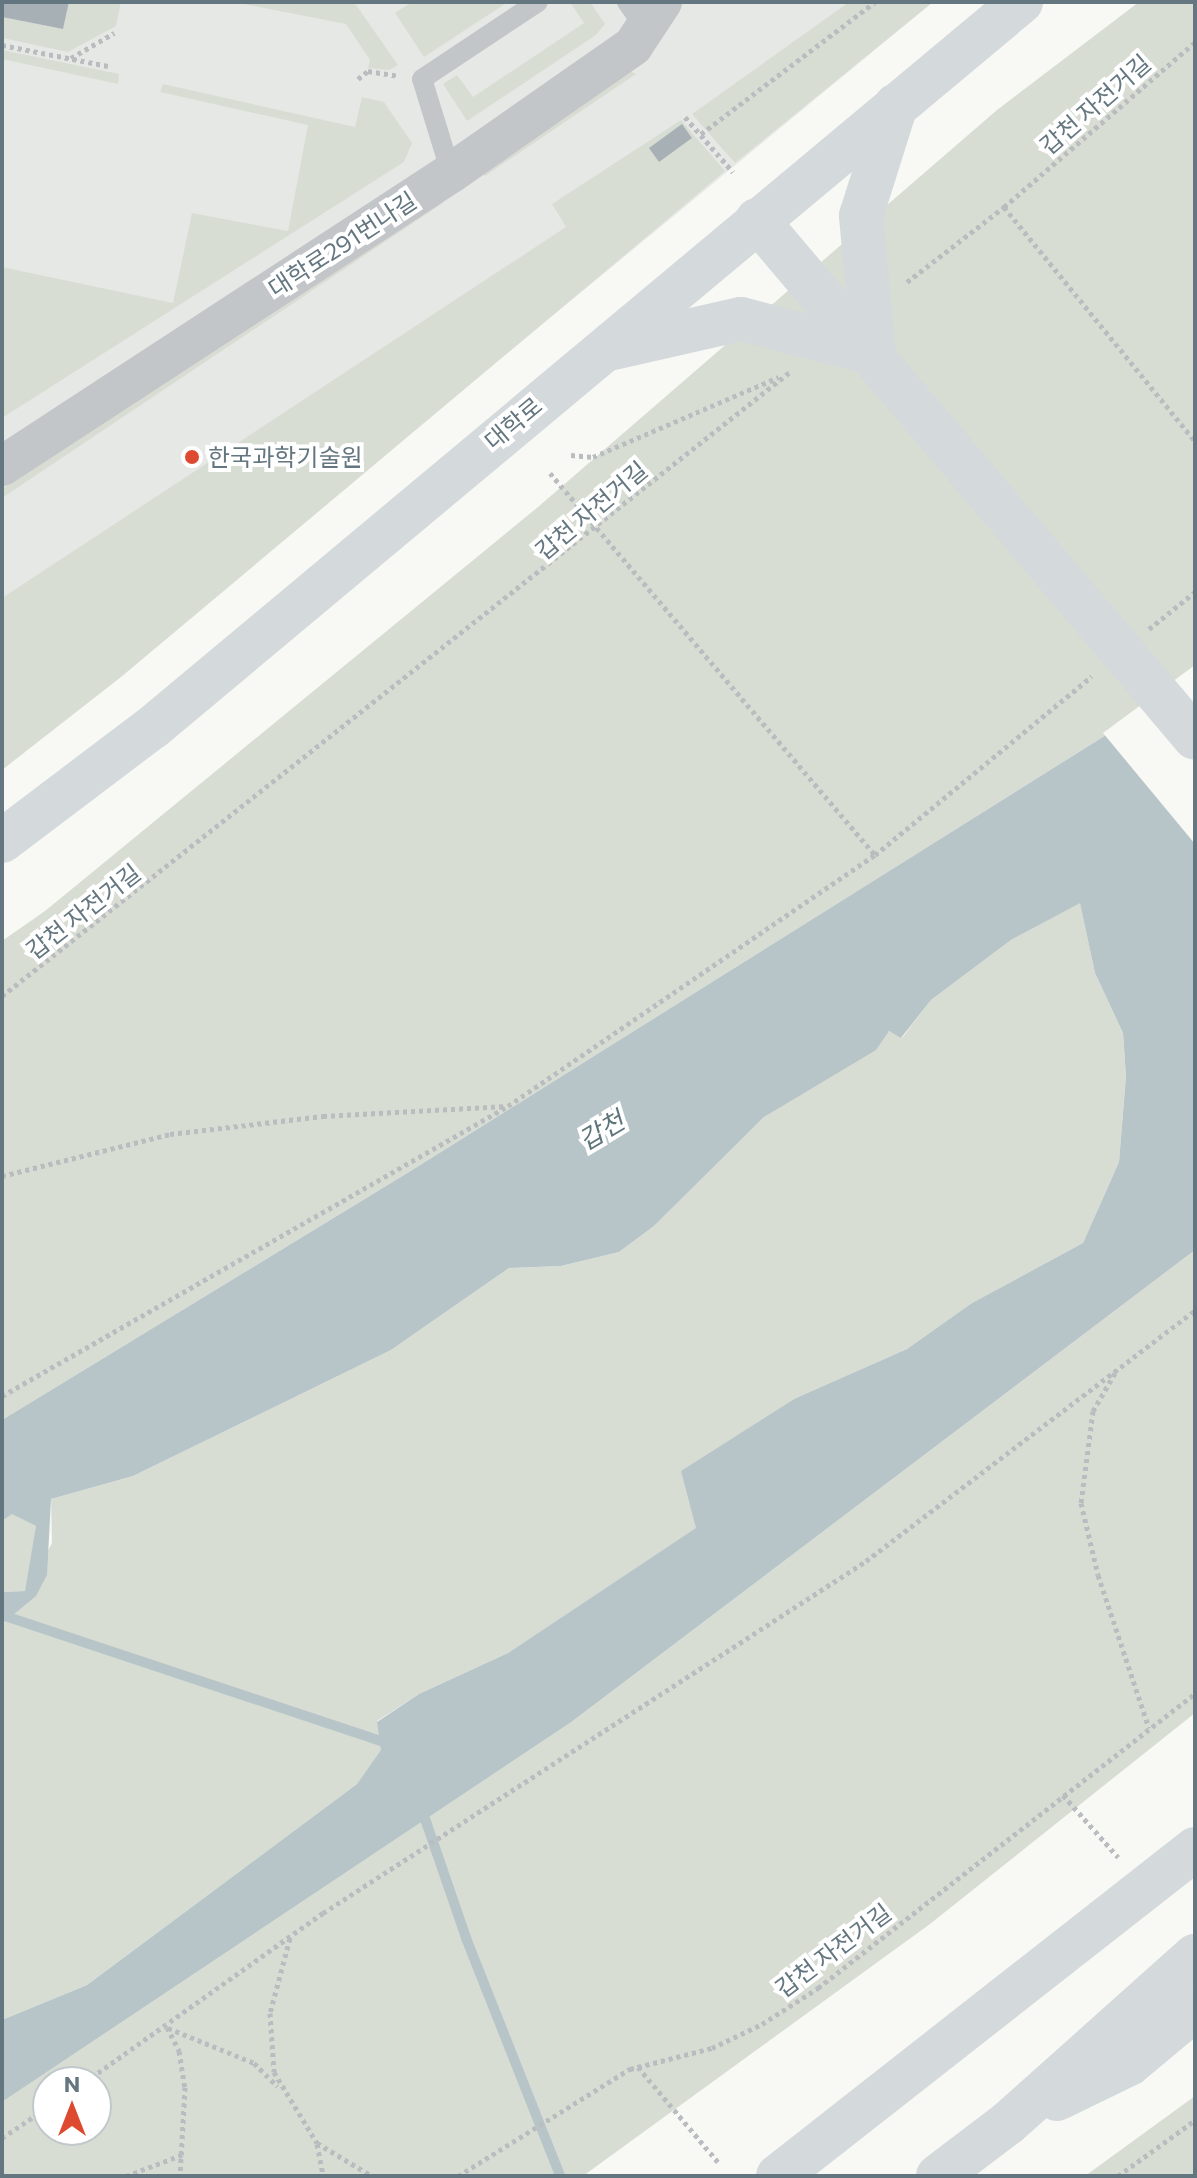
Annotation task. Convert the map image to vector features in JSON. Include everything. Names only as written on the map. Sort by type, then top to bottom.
[{"type":"main road","name":"대학로","points":[[2,841],[153,727],[1021,2]]},
{"type":"main road","points":[[874,354],[861,216],[896,105]]},
{"type":"main road","points":[[757,220],[874,354],[1195,738]]},
{"type":"main road","points":[[600,351],[721,319],[756,321],[874,354]]},
{"type":"main road","points":[[778,2176],[1195,1849]]},
{"type":"main road","points":[[938,2176],[1008,2123],[1195,1956]]},
{"type":"main road","points":[[1008,2123],[1129,2064],[1195,2009]]},
{"type":"street","name":"대학로291번나길","points":[[2,466],[451,173],[633,46],[645,11]]},
{"type":"lane","points":[[451,173],[422,79],[538,2]]},
{"type":"path","points":[[701,134],[875,2]]},
{"type":"path","points":[[70,59],[114,33]]},
{"type":"path","name":"갑천 자전거길","points":[[896,290],[1004,207],[1195,42]]},
{"type":"path","points":[[2,45],[108,66]]},
{"type":"path","points":[[358,79],[368,71],[422,79]]},
{"type":"path","points":[[685,117],[733,172]]},
{"type":"path","points":[[1004,207],[1195,441]]},
{"type":"path","name":"갑천 자전거길","points":[[2,996],[800,364]]},
{"type":"path","points":[[571,455],[593,457],[788,373]]},
{"type":"path","points":[[550,473],[594,529],[875,855]]},
{"type":"path","points":[[1146,632],[1195,592]]},
{"type":"path","points":[[2,1396],[508,1106],[875,855],[1097,673]]},
{"type":"path","points":[[2,1176],[170,1134],[323,1116],[508,1106]]},
{"type":"path","points":[[109,2066],[290,1937],[866,1561],[1195,1310]]},
{"type":"path","points":[[1118,1368],[1093,1411],[1081,1503],[1098,1575],[1149,1728]]},
{"type":"path","name":"갑천 자전거길","points":[[458,2176],[618,2076],[638,2067],[712,2048],[762,2024],[818,1988],[1195,1693]]},
{"type":"path","points":[[1063,1795],[1118,1857]]},
{"type":"path","points":[[280,2089],[268,2030],[290,1937]]},
{"type":"path","points":[[167,2027],[254,2063],[280,2089],[317,2143],[323,2176]]},
{"type":"path","points":[[167,2027],[179,2051],[185,2087],[184,2154],[180,2176]]},
{"type":"path","points":[[638,2067],[718,2162]]},
{"type":"path","points":[[2,2138],[32,2118]]},
{"type":"path","points":[[1118,2176],[1195,2120]]},
{"type":"path","points":[[317,2143],[372,2176]]},
{"type":"path","points":[[126,2176],[184,2154]]},
{"type":"shaded area","name":"한국과학기술원","points":[[2,2],[933,2],[2,770]]},
{"type":"shaded area","points":[[69,2],[121,2],[116,26],[68,52],[2,38],[2,17],[63,29]]},
{"type":"shaded area","points":[[233,2],[354,2],[398,65],[389,70],[368,68],[370,60],[346,24]]},
{"type":"shaded area","points":[[412,2],[508,2],[424,57],[395,13]]},
{"type":"shaded area","points":[[570,2],[590,2],[605,24],[596,35],[467,121],[443,84],[457,75],[473,97],[584,23]]},
{"type":"shaded area","points":[[849,2],[933,2],[735,163],[692,114]]},
{"type":"shaded area","points":[[1139,2],[1195,2],[1195,669],[1138,715],[409,1172],[2,1420],[2,941],[45,911],[538,507],[997,110]]},
{"type":"shaded area","points":[[2,50],[119,74],[118,84],[2,59]]},
{"type":"shaded area","points":[[628,70],[636,74],[485,176],[481,172]]},
{"type":"shaded area","points":[[163,84],[355,127],[362,97],[384,102],[412,143],[404,162],[2,418],[2,267],[173,303],[192,213],[288,231],[308,125],[160,92]]},
{"type":"shaded area","points":[[681,120],[725,171],[121,677],[2,770],[2,598],[566,227],[552,204]]},
{"type":"shaded area","points":[[437,199],[443,203],[2,498],[2,489]]},
{"type":"shaded area","points":[[1080,902],[1095,973],[1123,1033],[1126,1076],[1119,1162],[1083,1243],[972,1303],[907,1349],[796,1398],[697,1528],[508,1653],[419,1694],[377,1721],[382,1750],[357,1784],[87,1985],[2,2020],[2,1624],[12,1618],[52,1543],[51,1499],[133,1476],[391,1350],[509,1268],[561,1266],[619,1252],[654,1226],[764,1117],[890,1031],[902,1038],[931,1000],[1011,940]]},
{"type":"shaded area","points":[[1195,1250],[1195,1713],[930,1924],[583,2176],[2,2176],[2,2102],[32,2082],[32,2146],[112,2146],[112,2066],[56,2066],[570,1723]]},
{"type":"shaded area","points":[[12,1513],[36,1526],[32,1567],[25,1591],[2,1592],[2,1521]]},
{"type":"shaded area","points":[[1195,2096],[1195,2176],[1085,2176]]},
{"type":"water","name":"갑천","points":[[1195,669],[1195,1250],[570,1723],[56,2066],[32,2066],[32,2082],[2,2102],[2,2020],[87,1985],[357,1784],[381,1750],[377,1722],[419,1694],[508,1653],[696,1528],[681,1471],[796,1398],[907,1349],[972,1303],[1083,1243],[1119,1162],[1126,1076],[1123,1033],[1095,973],[1080,903],[1011,940],[931,1000],[901,1038],[889,1031],[876,1050],[764,1117],[654,1226],[619,1252],[561,1266],[509,1268],[391,1350],[133,1476],[51,1499],[47,1575],[36,1596],[2,1624],[2,1592],[25,1591],[36,1526],[12,1514],[2,1521],[2,1420],[409,1172],[1138,715]]},
{"type":"pier","points":[[1195,665],[1195,844],[1103,733]]},
{"type":"building","points":[[2,2],[69,2],[63,29],[2,17]]},
{"type":"building","points":[[682,124],[692,138],[659,162],[649,148]]},
{"type":"waterway","points":[[2,1615],[393,1745]]},
{"type":"waterway","points":[[421,1807],[466,1938],[560,2176]]},
{"type":"place","name":"한국과학기술원","points":[[192,457]]}]
